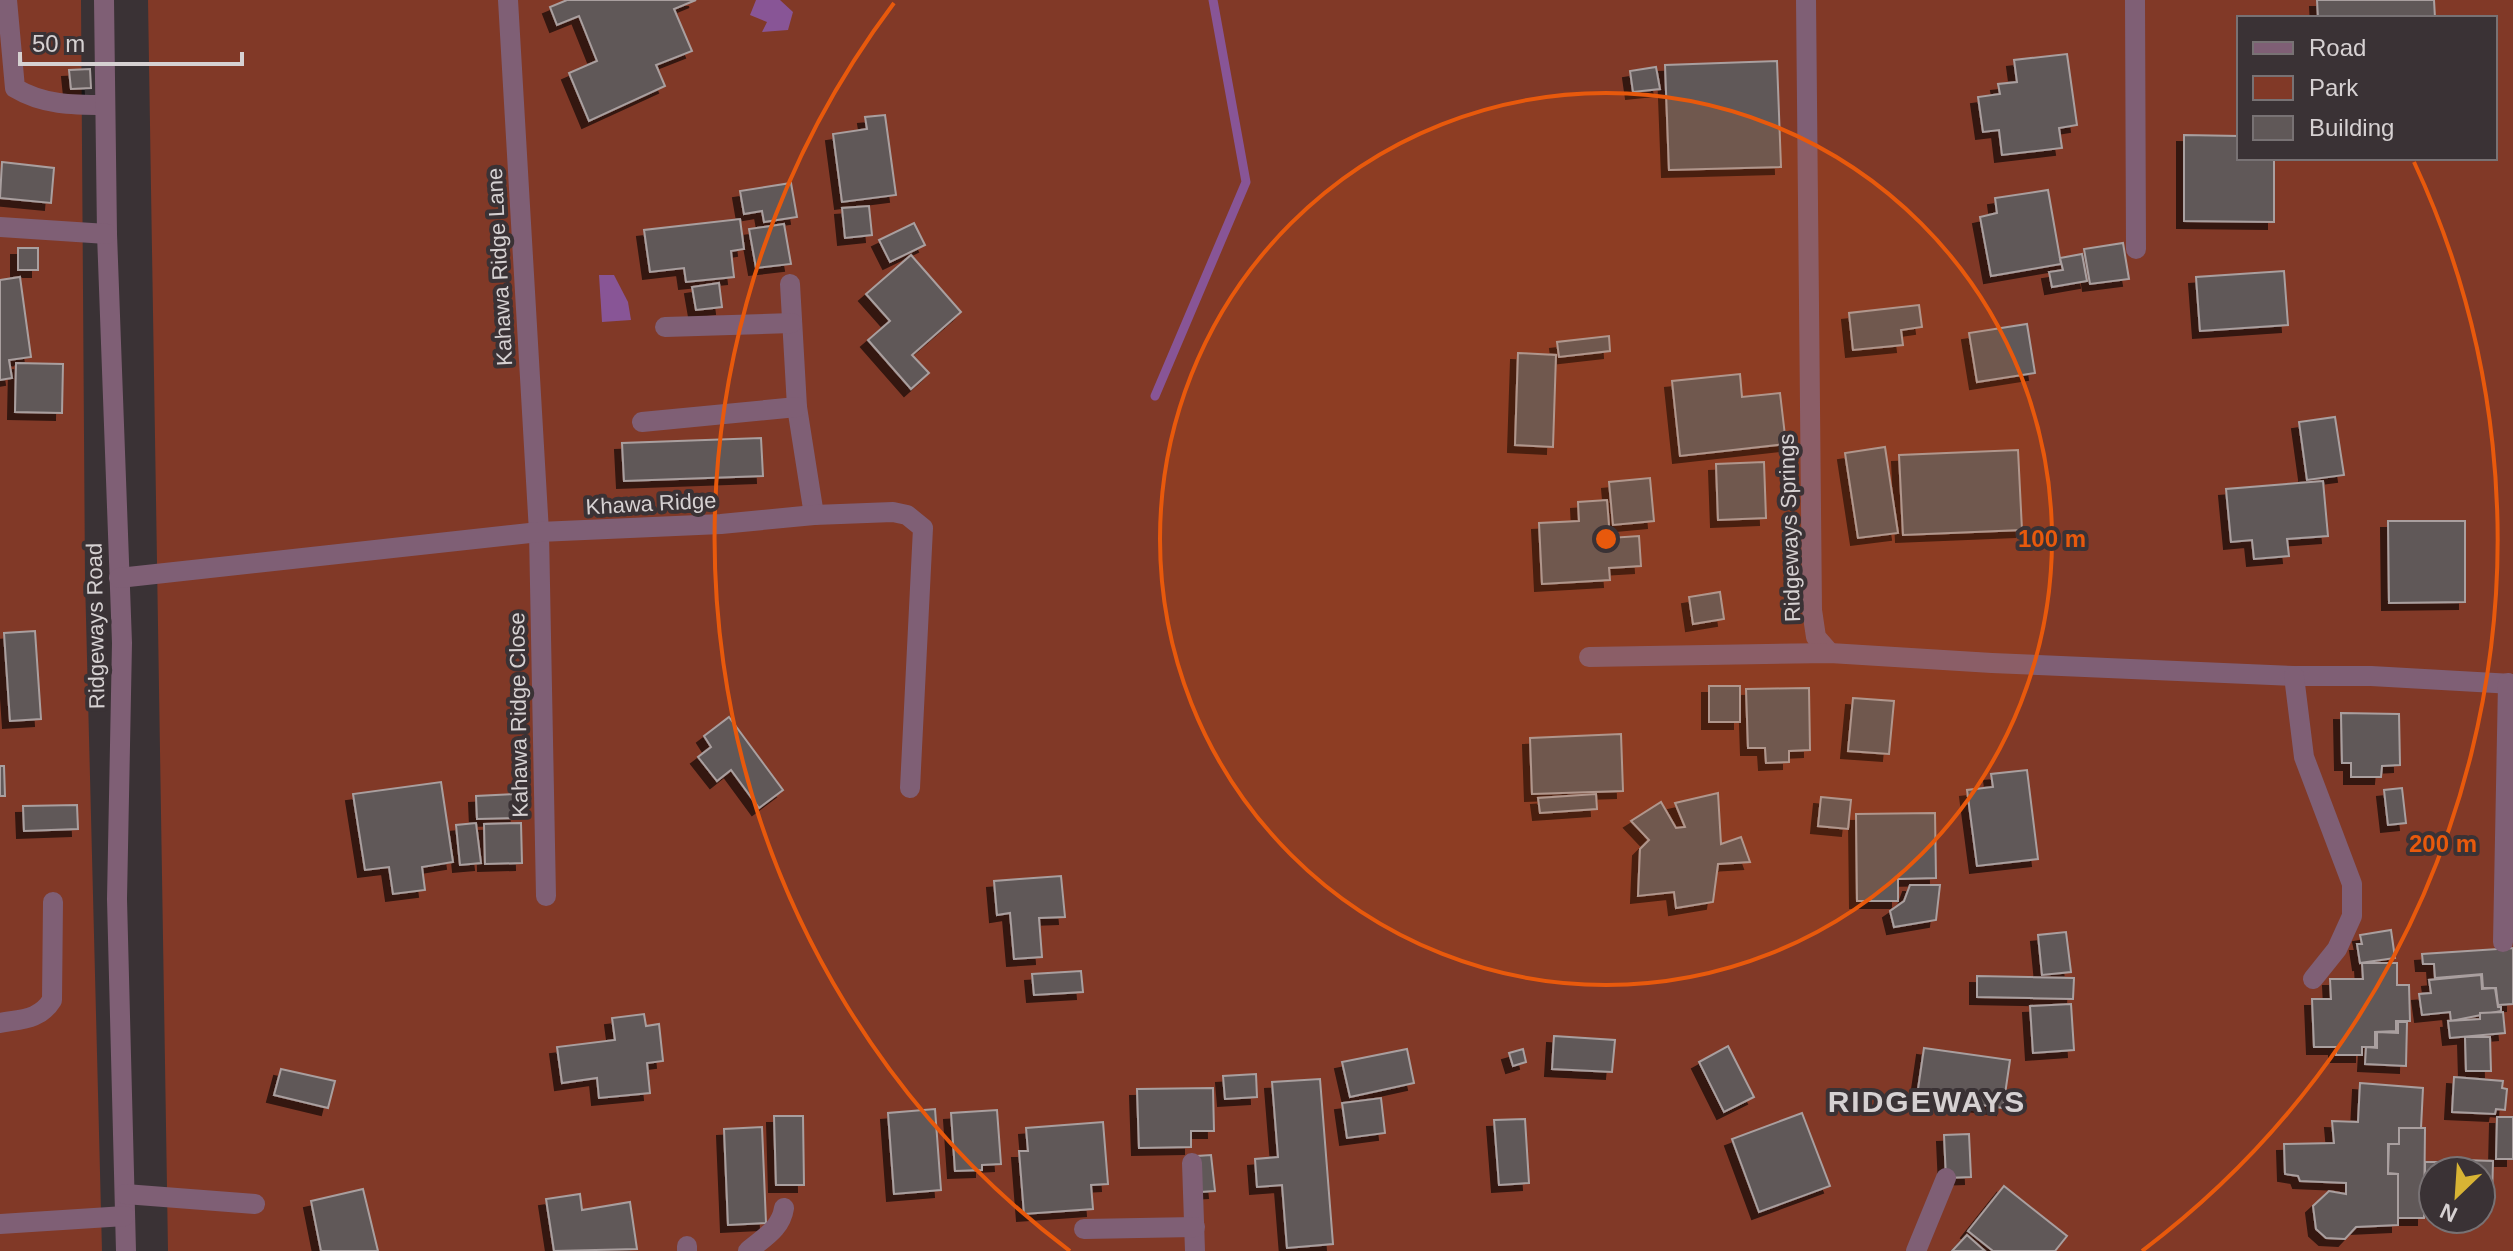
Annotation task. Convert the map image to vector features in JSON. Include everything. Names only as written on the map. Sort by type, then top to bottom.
[{"type":"street","points":[[7,0],[15,88],[34,99],[105,105]]},
{"type":"street","name":"Ridgeways Road","points":[[104,0],[107,234],[122,643],[117,899],[126,1251]]},
{"type":"street","name":"Kahawa Ridge Lane","points":[[508,0],[539,532]]},
{"type":"street","name":"Ridgeways Springs","points":[[1806,0],[1812,610],[1816,637],[1830,653]]},
{"type":"street","points":[[2135,0],[2136,249]]},
{"type":"street","points":[[0,227],[107,234]]},
{"type":"street","points":[[790,284],[797,407],[814,515]]},
{"type":"street","points":[[665,327],[792,323]]},
{"type":"street","points":[[642,422],[797,407]]},
{"type":"street","name":"Khawa Ridge","points":[[119,578],[539,532],[721,524],[814,515],[893,512],[907,515],[923,528],[910,788]]},
{"type":"street","name":"Kahawa Ridge Close","points":[[539,532],[546,896]]},
{"type":"street","points":[[1589,657],[1830,653],[1992,663],[2510,684],[2503,942]]},
{"type":"street","points":[[2294,676],[2304,757],[2352,884],[2352,916],[2337,949],[2313,979]]},
{"type":"street","points":[[0,1023],[36,1017],[46,1010],[52,1000],[53,902]]},
{"type":"street","points":[[1192,1163],[1195,1251]]},
{"type":"street","points":[[1916,1251],[1946,1178]]},
{"type":"street","points":[[125,1194],[255,1204]]},
{"type":"street","points":[[748,1251],[776,1228],[784,1208]]},
{"type":"street","points":[[0,1224],[125,1216]]},
{"type":"street","points":[[1084,1229],[1195,1227]]},
{"type":"green space","points":[[0,0],[81,0],[85,579],[102,1251],[0,1251]]},
{"type":"green space","points":[[148,0],[2513,0],[2513,1251],[168,1251]]},
{"type":"shaded area","points":[[756,0],[780,0],[793,12],[788,30],[762,32],[767,22],[750,15]]},
{"type":"shaded area","points":[[599,275],[614,275],[628,302],[631,320],[602,322]]},
{"type":"building","points":[[567,0],[696,0],[674,9],[692,51],[656,65],[665,86],[589,121],[569,73],[597,61],[579,16],[557,25],[550,7]]},
{"type":"building","points":[[2317,0],[2434,0],[2435,16],[2318,16]]},
{"type":"building","points":[[2067,54],[2077,125],[2059,128],[2062,148],[2002,155],[1999,130],[1983,132],[1978,97],[2000,94],[1998,84],[2017,82],[2014,60]]},
{"type":"building","points":[[1777,61],[1781,167],[1669,170],[1665,65]]},
{"type":"building","points":[[1656,67],[1660,89],[1633,92],[1630,71]]},
{"type":"building","points":[[90,69],[91,88],[71,89],[69,70]]},
{"type":"building","points":[[885,115],[896,195],[842,202],[833,134],[867,129],[865,117]]},
{"type":"building","points":[[2184,135],[2237,136],[2237,160],[2274,160],[2274,222],[2184,221]]},
{"type":"building","points":[[2,162],[54,168],[51,203],[0,198]]},
{"type":"building","points":[[791,183],[797,217],[764,222],[762,211],[744,214],[740,191]]},
{"type":"building","points":[[2048,190],[2061,264],[1991,276],[1980,217],[1997,213],[1995,198]]},
{"type":"building","points":[[869,206],[872,235],[845,238],[842,208]]},
{"type":"building","points":[[740,219],[744,249],[731,251],[734,277],[686,282],[684,268],[650,272],[644,230]]},
{"type":"building","points":[[914,223],[925,245],[890,262],[879,240]]},
{"type":"building","points":[[784,224],[791,264],[756,268],[749,229]]},
{"type":"building","points":[[2123,243],[2129,279],[2090,284],[2084,249]]},
{"type":"building","points":[[18,248],[38,248],[38,270],[18,270]]},
{"type":"building","points":[[2082,254],[2087,281],[2052,287],[2049,272],[2063,270],[2060,258]]},
{"type":"building","points":[[911,255],[961,312],[912,355],[929,373],[911,389],[868,340],[890,321],[866,294]]},
{"type":"building","points":[[2284,271],[2288,325],[2200,331],[2196,277]]},
{"type":"building","points":[[20,277],[31,357],[9,360],[12,378],[0,380],[0,280]]},
{"type":"building","points":[[719,283],[722,307],[696,310],[692,287]]},
{"type":"building","points":[[1919,305],[1922,327],[1901,330],[1903,345],[1853,350],[1849,313]]},
{"type":"building","points":[[2027,324],[2035,373],[1977,382],[1969,333]]},
{"type":"building","points":[[1609,336],[1610,351],[1559,357],[1557,342]]},
{"type":"building","points":[[1518,353],[1556,355],[1553,447],[1515,445]]},
{"type":"building","points":[[16,363],[63,364],[62,413],[15,412]]},
{"type":"building","points":[[1740,374],[1742,397],[1780,393],[1786,444],[1680,456],[1672,381]]},
{"type":"building","points":[[2335,417],[2344,475],[2307,480],[2299,422]]},
{"type":"building","points":[[761,438],[763,476],[624,481],[622,443]]},
{"type":"building","points":[[1885,447],[1898,533],[1858,538],[1845,453]]},
{"type":"building","points":[[2018,450],[2022,530],[1903,535],[1899,455]]},
{"type":"building","points":[[1764,462],[1766,518],[1718,520],[1716,464]]},
{"type":"building","points":[[1650,478],[1654,521],[1613,525],[1609,482]]},
{"type":"building","points":[[2323,481],[2328,536],[2287,539],[2289,556],[2254,559],[2252,540],[2231,542],[2226,489]]},
{"type":"building","points":[[1607,500],[1610,538],[1639,536],[1641,566],[1609,568],[1610,580],[1542,584],[1539,523],[1579,521],[1578,502]]},
{"type":"building","points":[[2388,521],[2465,521],[2465,602],[2389,603]]},
{"type":"building","points":[[1720,592],[1724,619],[1693,624],[1689,597]]},
{"type":"building","points":[[35,631],[41,719],[10,721],[4,633]]},
{"type":"building","points":[[1709,686],[1740,686],[1740,722],[1709,722]]},
{"type":"building","points":[[1809,688],[1810,750],[1789,751],[1789,762],[1766,763],[1765,748],[1748,748],[1746,689]]},
{"type":"building","points":[[1853,698],[1894,701],[1889,754],[1848,751]]},
{"type":"building","points":[[2341,713],[2399,714],[2400,765],[2382,766],[2381,777],[2351,777],[2351,763],[2342,763]]},
{"type":"building","points":[[729,717],[783,790],[759,808],[731,770],[717,781],[698,757],[711,747],[704,736]]},
{"type":"building","points":[[1621,734],[1623,791],[1532,794],[1530,738]]},
{"type":"building","points":[[0,766],[4,766],[5,796],[0,796]]},
{"type":"building","points":[[2027,770],[2038,859],[1977,866],[1967,790],[1993,787],[1991,774]]},
{"type":"building","points":[[441,782],[453,862],[422,867],[425,890],[393,894],[389,867],[365,870],[353,794]]},
{"type":"building","points":[[2402,788],[2406,823],[2388,825],[2384,790]]},
{"type":"building","points":[[1718,793],[1721,844],[1741,837],[1750,862],[1718,864],[1713,902],[1676,908],[1674,892],[1638,896],[1640,849],[1649,840],[1631,821],[1661,802],[1676,828],[1685,827],[1675,803]]},
{"type":"building","points":[[515,794],[517,818],[477,819],[476,796]]},
{"type":"building","points":[[1596,794],[1597,809],[1540,813],[1538,798]]},
{"type":"building","points":[[1821,797],[1851,800],[1848,829],[1818,826]]},
{"type":"building","points":[[77,805],[78,829],[24,831],[23,806]]},
{"type":"building","points":[[1935,813],[1936,878],[1898,879],[1898,901],[1857,901],[1856,814]]},
{"type":"building","points":[[476,823],[481,863],[460,865],[456,825]]},
{"type":"building","points":[[521,823],[522,863],[485,864],[484,824]]},
{"type":"building","points":[[1061,876],[1065,917],[1039,918],[1042,957],[1014,959],[1010,913],[997,915],[994,881]]},
{"type":"building","points":[[1910,885],[1940,885],[1936,920],[1894,927],[1890,911],[1904,901]]},
{"type":"building","points":[[2391,930],[2395,958],[2360,963],[2357,944],[2362,944],[2360,935]]},
{"type":"building","points":[[2066,932],[2071,972],[2042,975],[2038,935]]},
{"type":"building","points":[[2513,948],[2513,1004],[2498,1005],[2496,988],[2483,988],[2482,974],[2435,978],[2434,964],[2423,964],[2422,954]]},
{"type":"building","points":[[2362,963],[2397,963],[2397,985],[2409,985],[2410,1021],[2396,1021],[2396,1031],[2375,1032],[2375,1047],[2362,1047],[2362,1055],[2336,1055],[2336,1047],[2314,1047],[2312,999],[2331,999],[2330,979],[2363,979]]},
{"type":"building","points":[[1081,971],[1083,992],[1034,995],[1032,974]]},
{"type":"building","points":[[2481,975],[2482,989],[2495,988],[2501,1011],[2451,1021],[2450,1012],[2422,1015],[2419,994],[2431,993],[2429,980]]},
{"type":"building","points":[[1977,976],[2074,978],[2073,999],[1977,997]]},
{"type":"building","points":[[2071,1004],[2074,1050],[2033,1053],[2030,1006]]},
{"type":"building","points":[[2503,1012],[2505,1033],[2450,1038],[2448,1021],[2480,1019],[2480,1013]]},
{"type":"building","points":[[644,1014],[646,1026],[659,1024],[663,1061],[647,1063],[650,1093],[599,1098],[597,1078],[562,1083],[557,1047],[615,1040],[612,1018]]},
{"type":"building","points":[[2398,1022],[2407,1022],[2406,1066],[2365,1064],[2366,1047],[2377,1048],[2377,1032],[2398,1033]]},
{"type":"building","points":[[1554,1036],[1615,1040],[1612,1072],[1552,1069]]},
{"type":"building","points":[[2465,1037],[2490,1037],[2491,1071],[2466,1071]]},
{"type":"building","points":[[1728,1046],[1754,1097],[1724,1112],[1699,1062]]},
{"type":"building","points":[[1924,1048],[2010,1060],[2003,1108],[1917,1096]]},
{"type":"building","points":[[1407,1049],[1414,1083],[1350,1097],[1342,1062]]},
{"type":"building","points":[[1523,1049],[1526,1062],[1513,1066],[1509,1053]]},
{"type":"building","points":[[281,1069],[335,1081],[328,1108],[274,1095]]},
{"type":"building","points":[[1256,1074],[1257,1097],[1225,1099],[1223,1076]]},
{"type":"building","points":[[2454,1077],[2503,1081],[2502,1088],[2507,1089],[2505,1110],[2496,1109],[2495,1114],[2452,1112]]},
{"type":"building","points":[[1320,1079],[1333,1244],[1287,1248],[1282,1185],[1257,1187],[1255,1159],[1278,1157],[1272,1082]]},
{"type":"building","points":[[2360,1083],[2423,1088],[2421,1128],[2399,1128],[2399,1144],[2388,1144],[2388,1174],[2398,1174],[2398,1225],[2356,1227],[2345,1239],[2326,1238],[2316,1229],[2313,1206],[2329,1191],[2346,1194],[2346,1183],[2300,1181],[2298,1176],[2285,1174],[2284,1144],[2334,1143],[2332,1121],[2358,1122]]},
{"type":"building","points":[[1213,1088],[1214,1131],[1191,1131],[1191,1147],[1139,1148],[1137,1089]]},
{"type":"building","points":[[1381,1098],[1385,1133],[1347,1138],[1342,1103]]},
{"type":"building","points":[[935,1109],[941,1190],[894,1194],[888,1113]]},
{"type":"building","points":[[997,1110],[1001,1164],[982,1165],[982,1170],[955,1171],[951,1113]]},
{"type":"building","points":[[1802,1113],[1830,1186],[1759,1212],[1732,1139]]},
{"type":"building","points":[[774,1116],[803,1116],[804,1185],[776,1185]]},
{"type":"building","points":[[2497,1117],[2513,1117],[2513,1159],[2497,1159]]},
{"type":"building","points":[[1525,1119],[1529,1183],[1499,1185],[1494,1120]]},
{"type":"building","points":[[1103,1122],[1108,1184],[1091,1185],[1093,1209],[1024,1214],[1019,1151],[1028,1151],[1026,1128]]},
{"type":"building","points":[[762,1127],[766,1223],[728,1225],[724,1129]]},
{"type":"building","points":[[2399,1128],[2425,1128],[2425,1155],[2417,1155],[2417,1218],[2398,1218],[2398,1174],[2388,1173],[2389,1144],[2399,1144]]},
{"type":"building","points":[[1969,1134],[1971,1177],[1946,1178],[1944,1135]]},
{"type":"building","points":[[1211,1155],[1215,1191],[1200,1192],[1197,1156]]},
{"type":"building","points":[[2004,1186],[2067,1236],[2055,1251],[1993,1251],[1968,1231]]},
{"type":"building","points":[[363,1189],[378,1251],[321,1251],[311,1201]]},
{"type":"building","points":[[580,1194],[582,1210],[630,1202],[637,1249],[554,1251],[546,1199]]},
{"type":"building","points":[[1967,1235],[1985,1251],[1952,1251]]},
{"type":"waterway","points":[[1155,396],[1246,182],[1213,0]]},
{"type":"district","name":"RIDGEWAYS","points":[[1927,1102]]}]
